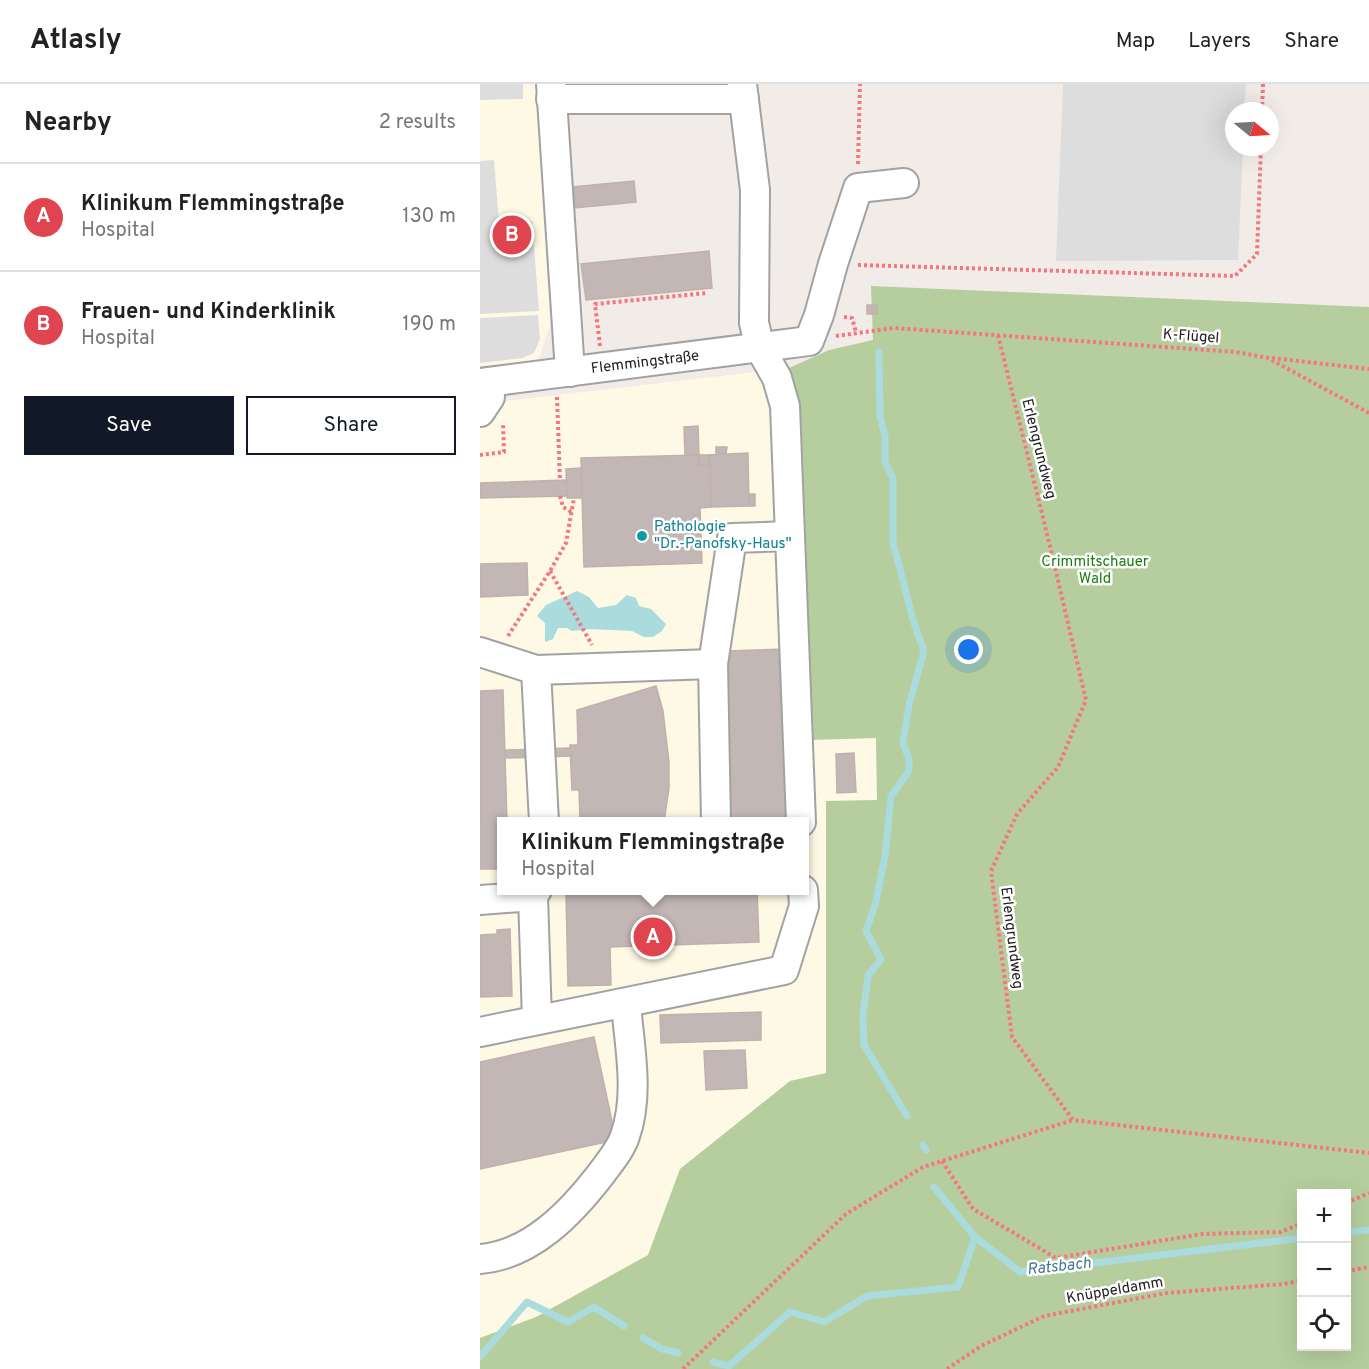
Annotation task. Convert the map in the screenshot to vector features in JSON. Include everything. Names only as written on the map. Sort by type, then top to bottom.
[{"type":"lane","points":[[562,373],[551,91],[743,92],[755,190],[754,323],[760,348],[777,378],[785,406],[801,817]]},
{"type":"lane","points":[[809,341],[858,188],[904,183]]},
{"type":"lane","name":"Flemmingstraße","points":[[484,383],[809,341]]},
{"type":"lane","points":[[480,412],[490,397],[484,383]]},
{"type":"lane","points":[[716,817],[713,664],[732,538],[790,536]]},
{"type":"lane","points":[[490,656],[536,670],[713,664]]},
{"type":"lane","points":[[536,670],[544,817]]},
{"type":"lane","points":[[480,900],[526,895]]},
{"type":"lane","points":[[535,895],[537,1020]]},
{"type":"lane","points":[[480,1032],[784,970],[804,906],[803,895]]},
{"type":"lane","points":[[480,1258],[498,1257],[523,1246],[547,1231],[583,1197],[609,1163],[625,1137],[631,1110],[633,1084],[626,1003]]},
{"type":"path","points":[[858,188],[860,84]]},
{"type":"path","points":[[1262,102],[1263,84]]},
{"type":"path","points":[[833,264],[1235,276],[1257,254],[1261,156]]},
{"type":"path","points":[[602,368],[595,304],[707,293]]},
{"type":"path","name":"K-Flügel","points":[[809,341],[894,328],[1236,352],[1268,358],[1369,413]]},
{"type":"path","name":"Erlengrundweg","points":[[998,335],[1086,700],[1058,767],[1017,814],[991,871],[1012,1037],[1073,1120]]},
{"type":"path","points":[[1268,358],[1369,369]]},
{"type":"path","points":[[560,481],[562,373]]},
{"type":"path","points":[[480,455],[504,452]]},
{"type":"path","points":[[560,496],[562,507],[573,513]]},
{"type":"path","points":[[490,656],[508,634],[566,543],[574,498]]},
{"type":"path","points":[[550,571],[594,648]]},
{"type":"path","points":[[683,1369],[846,1214],[923,1167],[942,1161],[1073,1120],[1369,1153]]},
{"type":"path","points":[[942,1161],[974,1209],[1056,1258],[1202,1234],[1281,1232],[1297,1225]]},
{"type":"path","points":[[1351,1201],[1369,1193]]},
{"type":"path","points":[[1351,1270],[1369,1267]]},
{"type":"path","name":"Knüppeldamm","points":[[947,1369],[981,1346],[1044,1316],[1166,1293],[1297,1281]]},
{"type":"shaded area","points":[[480,84],[537,84],[550,325],[538,361],[480,366]]},
{"type":"shaded area","points":[[480,84],[523,84],[523,99],[480,100]]},
{"type":"shaded area","points":[[1063,84],[1246,84],[1245,102],[1225,102],[1225,156],[1243,156],[1238,260],[1056,261]]},
{"type":"shaded area","points":[[494,160],[499,222],[532,221],[539,311],[480,314],[480,161]]},
{"type":"shaded area","points":[[538,315],[540,339],[534,353],[522,358],[480,363],[480,318]]},
{"type":"shaded area","points":[[789,368],[810,739],[876,738],[877,800],[826,802],[826,1073],[790,1081],[680,1169],[649,1255],[536,1317],[480,1338],[480,404]]},
{"type":"green space","name":"Crimmitschauer Wald","points":[[871,286],[1369,307],[1369,1369],[480,1369],[480,1338],[536,1317],[648,1255],[680,1169],[790,1081],[826,1073],[826,801],[877,800],[876,738],[810,740],[789,368],[829,350],[873,340]]},
{"type":"water","points":[[577,591],[589,597],[598,608],[616,605],[627,595],[636,598],[639,606],[651,609],[666,624],[662,631],[653,637],[644,637],[632,631],[590,629],[572,631],[567,628],[558,628],[553,639],[545,642],[545,623],[537,616],[546,605]]},
{"type":"building","points":[[634,181],[636,202],[574,208],[572,187]]},
{"type":"building","points":[[709,251],[712,288],[586,300],[581,264]]},
{"type":"building","points":[[867,305],[877,305],[877,314],[867,314]]},
{"type":"building","points":[[698,426],[699,455],[685,455],[684,427]]},
{"type":"building","points":[[716,447],[727,447],[726,454],[716,454]]},
{"type":"building","points":[[748,453],[749,506],[711,507],[709,455]]},
{"type":"building","name":"Pathologie \"Dr.-Panofsky-Haus\"","points":[[699,455],[699,465],[710,465],[711,507],[700,508],[702,563],[584,567],[581,458]]},
{"type":"building","points":[[699,455],[709,455],[710,465],[699,465]]},
{"type":"building","points":[[581,468],[582,498],[567,498],[566,469]]},
{"type":"building","points":[[566,480],[567,496],[480,498],[480,483]]},
{"type":"building","points":[[749,494],[755,494],[755,506],[749,506]]},
{"type":"building","points":[[527,563],[528,595],[480,597],[480,564]]},
{"type":"building","points":[[785,649],[790,817],[731,817],[726,651]]},
{"type":"building","points":[[656,686],[663,711],[669,762],[669,788],[665,817],[580,817],[579,790],[572,790],[570,748],[570,745],[578,745],[577,710]]},
{"type":"building","points":[[503,690],[507,817],[497,817],[497,869],[480,869],[480,691]]},
{"type":"building","points":[[570,748],[571,756],[505,758],[504,750]]},
{"type":"building","points":[[854,753],[856,792],[837,793],[836,754]]},
{"type":"building","points":[[566,895],[757,895],[759,942],[610,947],[611,985],[568,986]]},
{"type":"building","points":[[510,929],[512,996],[480,997],[480,935],[497,934],[497,930]]},
{"type":"building","points":[[761,1012],[761,1040],[661,1043],[660,1015]]},
{"type":"building","points":[[594,1037],[616,1140],[480,1169],[480,1062]]},
{"type":"building","points":[[745,1050],[747,1088],[706,1090],[704,1051]]},
{"type":"waterway","points":[[879,352],[880,416],[885,437],[885,462],[893,478],[893,542],[913,620],[924,651],[909,705],[903,743],[909,759],[909,771],[891,796],[885,856],[876,902],[866,931],[881,959],[868,976],[863,1014],[864,1045],[907,1116]]},
{"type":"waterway","points":[[923,1145],[926,1150]]},
{"type":"waterway","points":[[934,1187],[975,1237]]},
{"type":"waterway","name":"Ratsbach","points":[[1351,1232],[1369,1230]]},
{"type":"waterway","name":"Ratsbach","points":[[713,1362],[729,1366],[790,1312],[824,1322],[867,1296],[958,1287],[975,1237],[1020,1272],[1297,1239]]},
{"type":"waterway","name":"Ratsbach","points":[[480,1357],[527,1302],[568,1322],[594,1307],[624,1326]]},
{"type":"waterway","name":"Ratsbach","points":[[643,1338],[662,1349],[678,1353]]},
{"type":"place","name":"Frauen- und Kinderklinik","points":[[512,235]]},
{"type":"place","name":"Pathologie \"Dr.-Panofsky-Haus\"","points":[[642,536]]},
{"type":"place","name":"Klinikum Flemmingstraße","points":[[653,937]]}]
